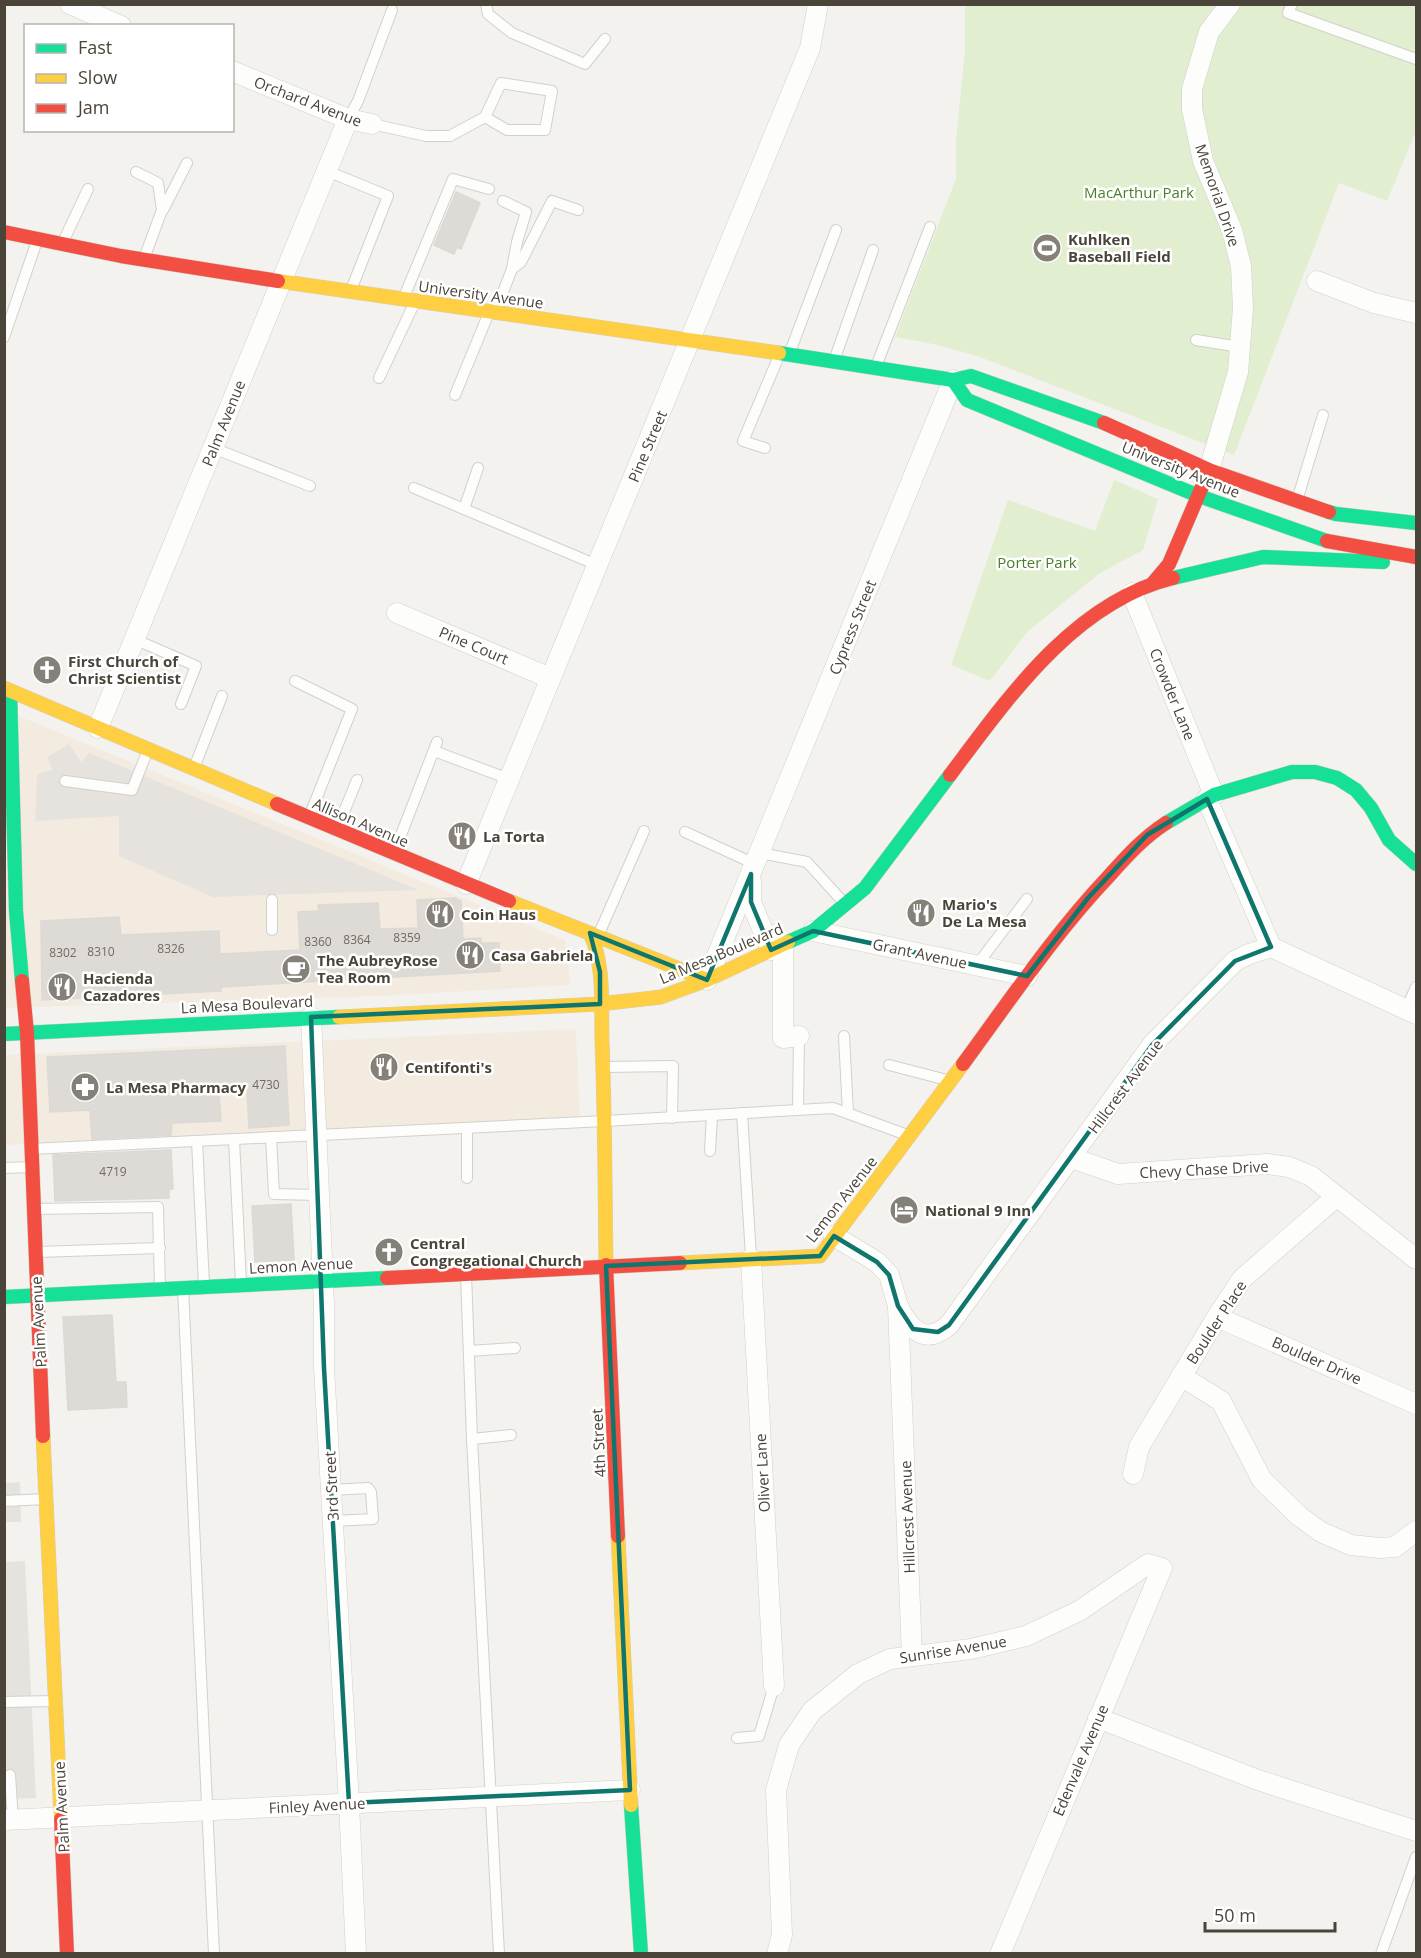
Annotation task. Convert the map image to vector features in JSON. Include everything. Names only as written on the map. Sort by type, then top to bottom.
[{"type":"main road","name":"University Avenue","points":[[4,232],[143,259],[409,301],[953,380],[971,376],[1102,423],[1209,470],[1336,514],[1416,524]]},
{"type":"main road","name":"University Avenue","points":[[953,380],[967,400],[1199,496],[1330,542],[1415,552]]},
{"type":"main road","name":"Memorial Drive","points":[[1199,496],[1209,470]]},
{"type":"main road","name":"La Mesa Boulevard","points":[[1153,583],[1169,564],[1199,496]]},
{"type":"main road","name":"La Mesa Boulevard","points":[[4,1034],[600,1004],[662,998],[813,931],[866,888],[1015,689],[1054,649],[1095,615],[1132,593],[1153,583],[1263,557],[1384,562],[1415,552]]},
{"type":"main road","name":"Allison Avenue","points":[[7,689],[466,884],[707,980]]},
{"type":"main road","name":"Palm Avenue","points":[[7,689],[10,911],[27,1033],[30,1149],[67,1953]]},
{"type":"main road","name":"Lemon Avenue","points":[[4,1297],[819,1256],[1027,976],[1088,898],[1147,835],[1210,797],[1303,770],[1325,773],[1356,789],[1371,808],[1387,838],[1416,864]]},
{"type":"main road","name":"4th Street","points":[[594,934],[600,972],[605,1121],[606,1266],[630,1790],[641,1953]]},
{"type":"street","points":[[70,4],[116,24]]},
{"type":"street","name":"Pine Street","points":[[466,884],[810,48],[818,4]]},
{"type":"street","name":"Memorial Drive","points":[[1209,470],[1238,372],[1243,308],[1241,266],[1232,230],[1203,161],[1192,109],[1192,89],[1209,33],[1230,4]]},
{"type":"street","name":"Orchard Avenue","points":[[234,72],[348,119],[372,124]]},
{"type":"street","name":"Palm Avenue","points":[[98,728],[348,119]]},
{"type":"street","points":[[1317,281],[1374,303],[1416,313]]},
{"type":"street","name":"Cypress Street","points":[[707,980],[953,380]]},
{"type":"street","name":"Crowder Lane","points":[[1132,593],[1210,797],[1271,947]]},
{"type":"street","name":"Pine Court","points":[[397,613],[550,678]]},
{"type":"street","name":"Cypress Street","points":[[755,864],[751,902],[777,948]]},
{"type":"street","name":"Grant Avenue","points":[[813,931],[1027,976]]},
{"type":"street","points":[[1271,947],[1411,1012]]},
{"type":"street","name":"Hillcrest Avenue","points":[[834,1236],[877,1262],[889,1275],[898,1306],[912,1329],[918,1333],[932,1334],[944,1329],[1072,1158],[1152,1045],[1235,961],[1271,947]]},
{"type":"street","points":[[777,948],[783,1038],[799,1036]]},
{"type":"street","name":"3rd Street","points":[[310,1017],[323,1281],[324,1368],[356,1953]]},
{"type":"street","name":"Chevy Chase Drive","points":[[1072,1158],[1118,1174],[1278,1165],[1299,1170],[1311,1176],[1416,1259]]},
{"type":"street","name":"Boulder Place","points":[[1133,1474],[1139,1447],[1242,1279],[1336,1197]]},
{"type":"street","name":"Oliver Lane","points":[[751,1259],[774,1686]]},
{"type":"street","name":"Hillcrest Avenue","points":[[898,1306],[912,1656]]},
{"type":"street","name":"Boulder Drive","points":[[1217,1317],[1416,1404]]},
{"type":"street","points":[[1181,1376],[1221,1401],[1262,1480],[1299,1516],[1321,1532],[1351,1545],[1380,1548],[1395,1547],[1416,1531]]},
{"type":"street","name":"Sunrise Avenue","points":[[777,1953],[782,1935],[776,1790],[789,1745],[812,1711],[858,1674],[890,1659],[971,1649],[1026,1636],[1079,1611],[1148,1564],[1162,1568]]},
{"type":"street","name":"Edenvale Avenue","points":[[1000,1953],[1162,1568]]},
{"type":"street","points":[[1098,1718],[1258,1779],[1416,1830]]},
{"type":"street","name":"Finley Avenue","points":[[9,1820],[630,1790]]},
{"type":"lane","points":[[486,4],[488,14],[512,33],[585,64],[604,39]]},
{"type":"lane","points":[[1292,4],[1288,13],[1416,59]]},
{"type":"lane","points":[[348,119],[358,101],[392,10]]},
{"type":"lane","points":[[501,83],[552,91],[545,130],[507,130],[485,117],[501,83]]},
{"type":"lane","name":"Orchard Avenue","points":[[372,124],[426,136],[450,136],[485,117]]},
{"type":"lane","points":[[143,259],[162,210],[187,163]]},
{"type":"lane","points":[[327,171],[388,196],[350,292]]},
{"type":"lane","points":[[136,172],[158,183],[162,210]]},
{"type":"lane","points":[[379,378],[453,179],[489,189]]},
{"type":"lane","points":[[61,244],[88,189]]},
{"type":"lane","points":[[455,396],[512,269],[526,212],[503,201]]},
{"type":"lane","points":[[512,269],[521,262],[552,201],[578,210]]},
{"type":"lane","points":[[876,368],[930,228]]},
{"type":"lane","points":[[765,448],[743,441],[785,354],[836,230]]},
{"type":"lane","points":[[4,337],[37,240]]},
{"type":"lane","points":[[834,361],[873,250]]},
{"type":"lane","points":[[1196,340],[1240,347]]},
{"type":"lane","points":[[1297,500],[1323,415]]},
{"type":"lane","points":[[213,448],[310,486]]},
{"type":"lane","points":[[464,510],[478,468]]},
{"type":"lane","points":[[414,489],[597,566]]},
{"type":"lane","points":[[134,639],[196,666],[181,704]]},
{"type":"lane","points":[[295,681],[352,709],[309,817]]},
{"type":"lane","points":[[194,768],[222,696]]},
{"type":"lane","points":[[394,854],[436,746],[509,779]]},
{"type":"lane","points":[[64,781],[132,790],[148,749]]},
{"type":"lane","points":[[337,829],[357,780]]},
{"type":"lane","points":[[594,934],[644,831]]},
{"type":"lane","points":[[685,832],[755,864],[807,862],[845,904]]},
{"type":"lane","points":[[977,965],[1027,899]]},
{"type":"lane","points":[[272,900],[272,930]]},
{"type":"lane","points":[[1411,1012],[1416,987]]},
{"type":"lane","points":[[844,1035],[848,1113]]},
{"type":"lane","points":[[798,1110],[799,1036]]},
{"type":"lane","points":[[889,1065],[950,1081]]},
{"type":"lane","points":[[603,1067],[673,1066],[672,1118]]},
{"type":"lane","points":[[30,1149],[712,1116],[833,1108],[910,1136]]},
{"type":"lane","points":[[742,1113],[751,1259]]},
{"type":"lane","points":[[710,1151],[712,1116]]},
{"type":"lane","points":[[467,1128],[467,1178]]},
{"type":"lane","points":[[271,1137],[274,1194],[319,1195]]},
{"type":"lane","points":[[234,1139],[241,1285]]},
{"type":"lane","points":[[196,1141],[204,1287]]},
{"type":"lane","points":[[4,1168],[31,1167]]},
{"type":"lane","points":[[33,1209],[158,1207],[160,1289]]},
{"type":"lane","points":[[35,1252],[160,1248]]},
{"type":"lane","points":[[466,1273],[472,1439],[500,1953]]},
{"type":"lane","points":[[183,1288],[214,1953]]},
{"type":"lane","points":[[469,1351],[515,1348]]},
{"type":"lane","points":[[472,1439],[511,1435]]},
{"type":"lane","points":[[331,1490],[368,1488],[372,1492],[373,1519],[333,1521]]},
{"type":"lane","points":[[4,1501],[46,1499]]},
{"type":"lane","points":[[737,1738],[759,1736],[774,1686]]},
{"type":"lane","points":[[4,1702],[56,1701]]},
{"type":"lane","points":[[9,1820],[10,1775]]},
{"type":"lane","points":[[1381,1953],[1416,1857]]},
{"type":"highlighted area","points":[[1207,799],[1271,947],[1235,961],[1152,1045],[949,1325],[938,1332],[913,1329],[898,1306],[889,1275],[877,1262],[834,1236],[820,1256],[606,1266],[630,1790],[349,1803],[324,1368],[311,1017],[600,1004],[600,972],[590,933],[707,980],[751,874],[751,902],[771,950],[813,931],[1027,976],[1088,898],[1147,835]]},
{"type":"shaded area","points":[[4,710],[565,940],[571,985],[383,996],[5,1008]]},
{"type":"shaded area","points":[[69,744],[81,762],[89,753],[419,890],[213,897],[119,856],[119,816],[35,821],[37,774],[52,770],[47,757]]},
{"type":"shaded area","points":[[576,1029],[580,1119],[5,1145],[4,1055]]},
{"type":"shaded area","points":[[20,1482],[21,1522],[5,1522],[5,1483]]},
{"type":"shaded area","points":[[25,1561],[36,1798],[5,1799],[5,1562]]},
{"type":"green space","name":"MacArthur Park","points":[[965,5],[1416,5],[1416,131],[1387,201],[1339,183],[1234,455],[980,357],[933,344],[895,337],[956,179],[956,141],[965,50]]},
{"type":"green space","name":"Porter Park","points":[[1114,480],[1158,499],[1143,550],[1100,573],[1027,632],[990,681],[951,665],[1008,500],[1095,531]]},
{"type":"building","points":[[456,192],[480,203],[461,249],[457,247],[454,254],[434,245]]},
{"type":"building","points":[[455,898],[461,901],[463,939],[481,938],[481,943],[499,943],[500,971],[221,987],[221,991],[42,1000],[41,921],[119,917],[121,935],[219,931],[220,954],[300,950],[298,912],[319,911],[318,905],[378,903],[380,929],[418,928],[417,900]]},
{"type":"building","points":[[285,1046],[289,1125],[249,1128],[247,1091],[219,1093],[221,1121],[172,1123],[171,1135],[92,1139],[90,1110],[50,1112],[47,1057]]},
{"type":"building","points":[[171,1150],[173,1189],[169,1189],[169,1198],[55,1201],[53,1155]]},
{"type":"building","points":[[291,1204],[294,1260],[255,1262],[252,1206]]},
{"type":"building","points":[[112,1315],[116,1382],[126,1382],[127,1407],[68,1410],[63,1317]]},
{"type":"traffic: fast","points":[[779,353],[953,380],[971,376],[1104,423]]},
{"type":"traffic: fast","points":[[953,380],[967,400],[1199,496],[1327,541]]},
{"type":"traffic: fast","points":[[1329,512],[1416,523]]},
{"type":"traffic: fast","points":[[1173,578],[1263,557],[1383,562]]},
{"type":"traffic: fast","points":[[10,691],[16,911],[22,981]]},
{"type":"traffic: fast","points":[[1166,823],[1214,795],[1292,772],[1315,772],[1337,778],[1356,790],[1371,808],[1389,840],[1416,864]]},
{"type":"traffic: fast","points":[[788,942],[813,931],[865,888],[950,775]]},
{"type":"traffic: fast","points":[[4,1034],[339,1017]]},
{"type":"traffic: fast","points":[[4,1297],[387,1278]]},
{"type":"traffic: fast","points":[[631,1805],[641,1954]]},
{"type":"traffic: slow","points":[[278,281],[779,353]]},
{"type":"traffic: slow","points":[[4,688],[277,804]]},
{"type":"traffic: slow","points":[[509,901],[707,980]]},
{"type":"traffic: slow","points":[[590,933],[598,959],[601,986],[606,1265]]},
{"type":"traffic: slow","points":[[339,1017],[600,1004],[661,997],[707,980],[788,942]]},
{"type":"traffic: slow","points":[[680,1263],[820,1256],[963,1064]]},
{"type":"traffic: slow","points":[[43,1436],[61,1819]]},
{"type":"traffic: slow","points":[[618,1536],[631,1805]]},
{"type":"traffic: jam","points":[[4,232],[121,256],[278,281]]},
{"type":"traffic: jam","points":[[1104,423],[1209,470],[1329,512]]},
{"type":"traffic: jam","points":[[1153,583],[1169,564],[1207,475]]},
{"type":"traffic: jam","points":[[1327,541],[1416,557]]},
{"type":"traffic: jam","points":[[950,775],[1020,685],[1074,631],[1105,608],[1137,590],[1173,578]]},
{"type":"traffic: jam","points":[[277,804],[509,901]]},
{"type":"traffic: jam","points":[[963,1064],[1070,920],[1129,854],[1166,823]]},
{"type":"traffic: jam","points":[[22,981],[27,1033],[43,1436]]},
{"type":"traffic: jam","points":[[387,1278],[680,1263]]},
{"type":"traffic: jam","points":[[606,1265],[618,1536]]},
{"type":"traffic: jam","points":[[61,1819],[67,1954]]},
{"type":"place","name":"Kuhlken Baseball Field","points":[[1047,248]]},
{"type":"place","name":"First Church of Christ Scientist","points":[[47,670]]},
{"type":"place","name":"La Torta","points":[[462,836]]},
{"type":"place","name":"Mario's De La Mesa","points":[[921,913]]},
{"type":"place","name":"Coin Haus","points":[[440,914]]},
{"type":"place","name":"Casa Gabriela","points":[[470,955]]},
{"type":"place","name":"The AubreyRose Tea Room","points":[[296,969]]},
{"type":"place","name":"Hacienda Cazadores","points":[[62,987]]},
{"type":"place","name":"Centifonti's","points":[[384,1067]]},
{"type":"place","name":"La Mesa Pharmacy","points":[[85,1087]]},
{"type":"place","name":"National 9 Inn","points":[[904,1210]]},
{"type":"place","name":"Central Congregational Church","points":[[389,1252]]}]
